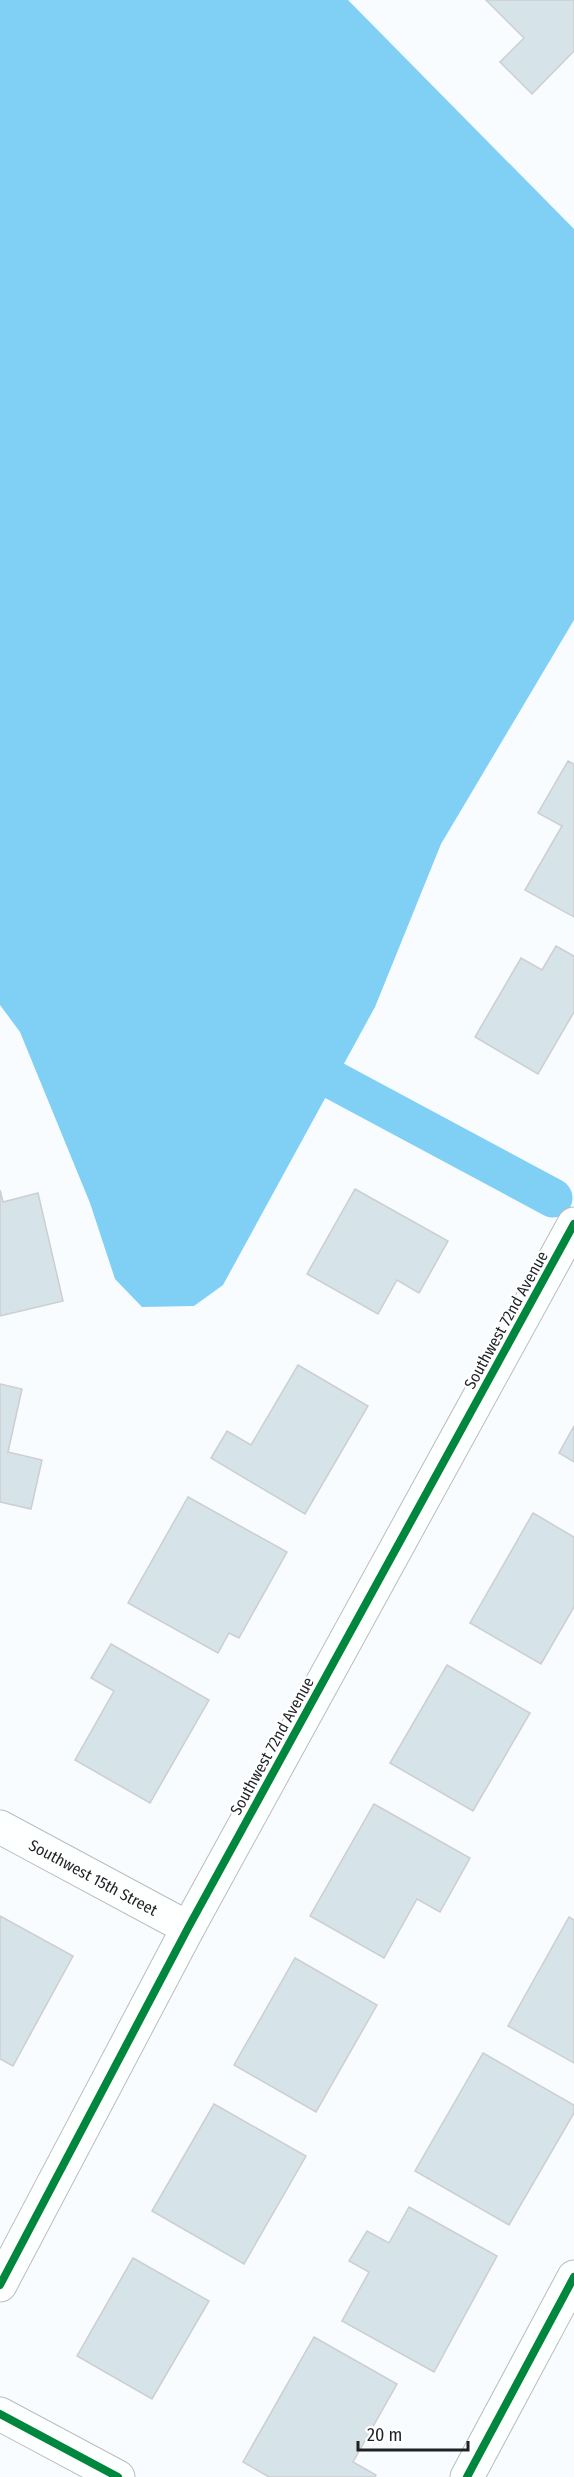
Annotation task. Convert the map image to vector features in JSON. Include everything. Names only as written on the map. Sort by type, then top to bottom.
[{"type":"street","name":"Southwest 72nd Avenue","points":[[0,2285],[188,1928],[574,1224]]},
{"type":"street","name":"Southwest 15th Street","points":[[0,1827],[188,1928]]},
{"type":"street","points":[[466,2477],[574,2277]]},
{"type":"street","points":[[0,2414],[118,2477]]},
{"type":"water","points":[[0,0],[348,0],[574,229],[574,620],[441,844],[375,1007],[223,1285],[194,1306],[142,1307],[115,1279],[90,1203],[20,1032],[0,1005]]},
{"type":"building","points":[[486,0],[574,0],[574,51],[532,94],[500,62],[524,38]]},
{"type":"building","points":[[568,761],[574,764],[574,917],[525,890],[562,826],[538,813]]},
{"type":"building","points":[[556,946],[574,956],[574,1012],[538,1074],[475,1037],[521,958],[542,970]]},
{"type":"building","points":[[355,1189],[448,1241],[419,1293],[397,1280],[378,1314],[307,1274]]},
{"type":"building","points":[[0,1190],[3,1202],[38,1193],[63,1301],[0,1316]]},
{"type":"building","points":[[298,1365],[368,1406],[305,1514],[211,1458],[227,1431],[251,1445]]},
{"type":"building","points":[[0,1384],[22,1389],[8,1452],[42,1460],[31,1509],[0,1502]]},
{"type":"building","points":[[574,1426],[574,1462],[559,1453]]},
{"type":"building","points":[[188,1497],[287,1552],[239,1638],[229,1633],[218,1653],[128,1603]]},
{"type":"building","points":[[533,1513],[574,1537],[574,1607],[541,1664],[470,1623]]},
{"type":"building","points":[[111,1644],[209,1700],[150,1803],[75,1760],[114,1691],[91,1678]]},
{"type":"building","points":[[447,1665],[530,1713],[473,1811],[390,1763]]},
{"type":"building","points":[[374,1804],[470,1858],[440,1912],[417,1899],[384,1958],[310,1916]]},
{"type":"building","points":[[0,1916],[73,1956],[13,2066],[0,2059]]},
{"type":"building","points":[[569,1917],[574,1920],[574,2063],[508,2026]]},
{"type":"building","points":[[295,1958],[377,2005],[316,2112],[234,2065]]},
{"type":"building","points":[[483,2053],[574,2105],[574,2113],[509,2225],[415,2171]]},
{"type":"building","points":[[214,2104],[306,2156],[244,2264],[152,2211]]},
{"type":"building","points":[[409,2207],[497,2256],[434,2372],[342,2321],[369,2272],[349,2261],[367,2231],[389,2243]]},
{"type":"building","points":[[133,2258],[209,2301],[152,2399],[77,2356]]},
{"type":"building","points":[[314,2337],[397,2384],[353,2462],[376,2475],[375,2477],[269,2477],[243,2462]]},
{"type":"waterway","points":[[320,1073],[553,1198]]},
{"type":"cycle path","points":[[0,2285],[188,1928],[574,1224]]},
{"type":"cycle path","points":[[467,2477],[574,2277]]},
{"type":"cycle path","points":[[0,2414],[118,2477]]}]
